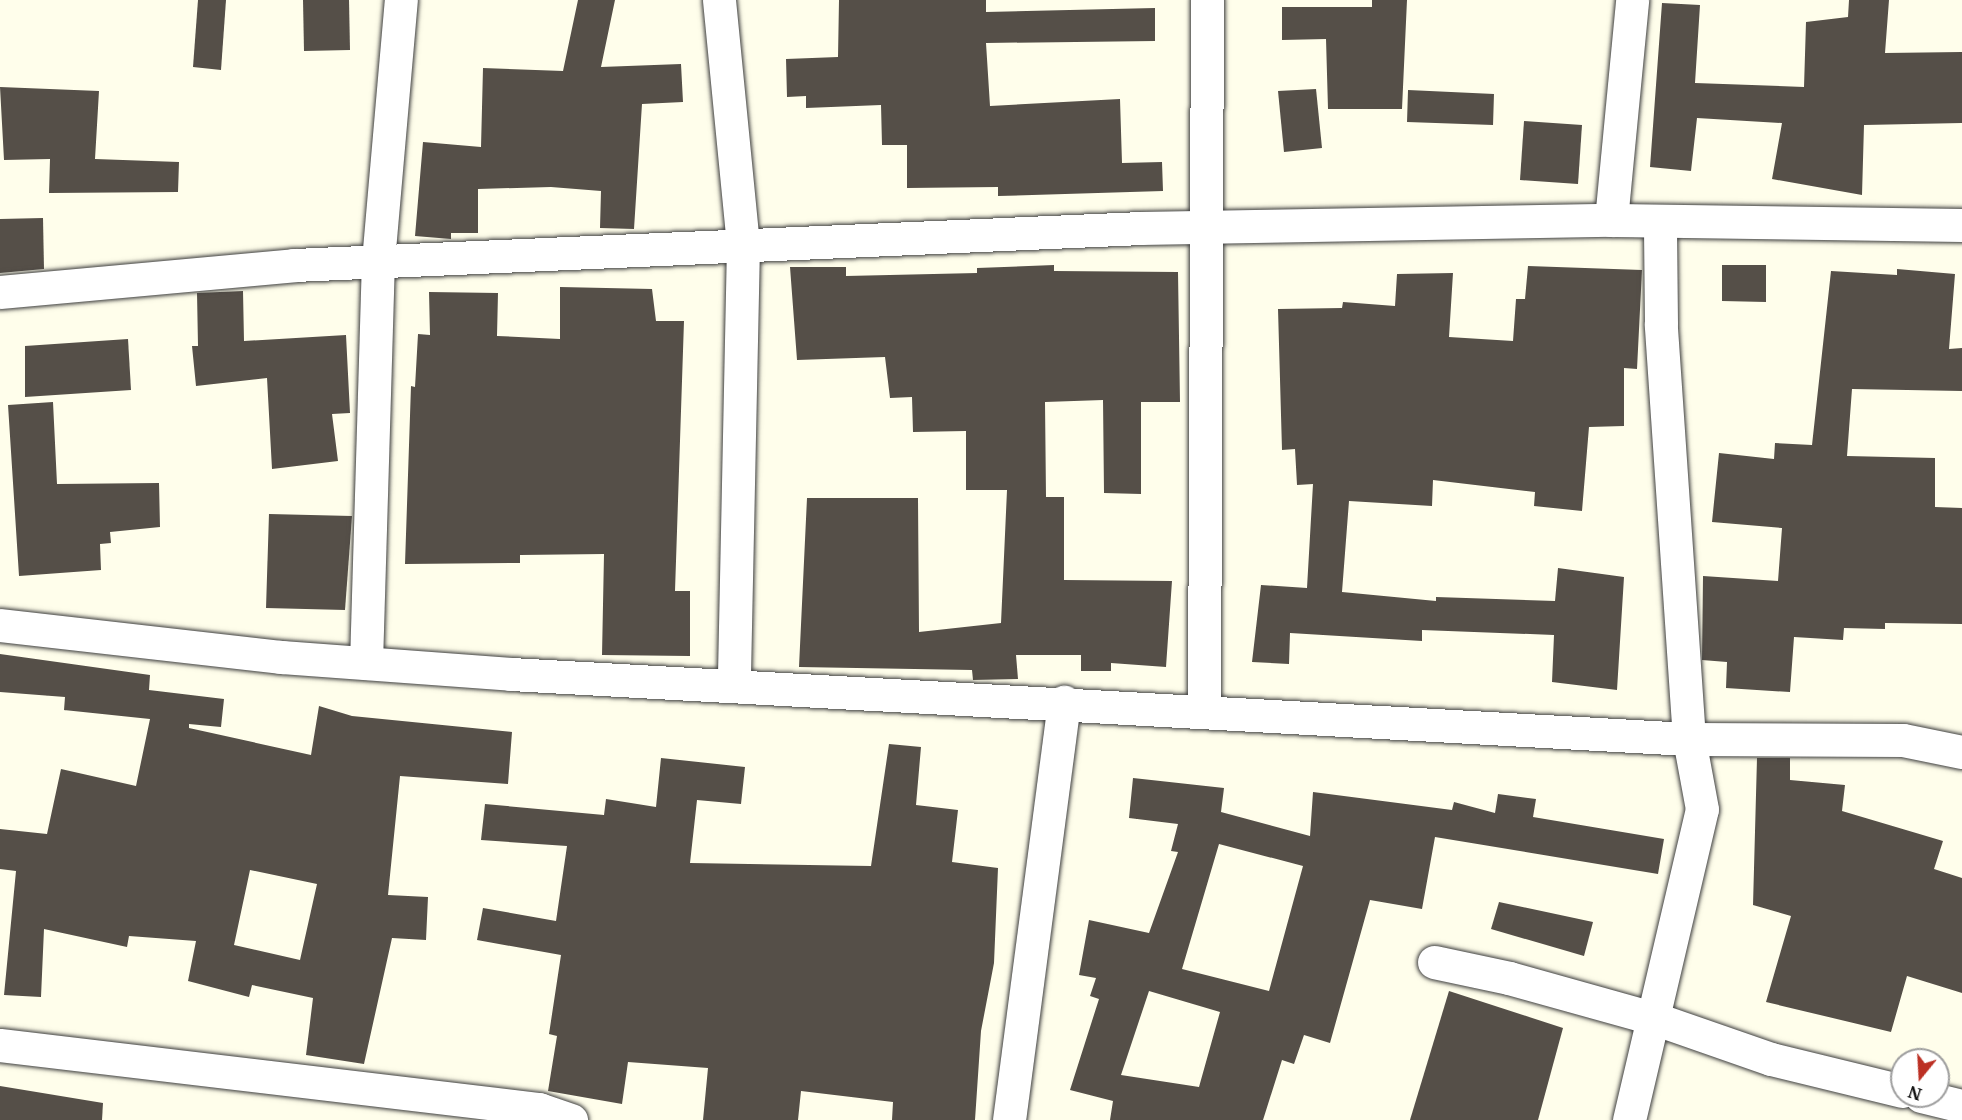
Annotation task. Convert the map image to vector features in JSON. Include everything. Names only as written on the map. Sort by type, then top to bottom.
[{"type":"street","points":[[366,663],[378,261],[401,0]]},
{"type":"street","points":[[719,0],[743,245],[734,684]]},
{"type":"street","points":[[1204,710],[1210,226],[1207,0]]},
{"type":"street","points":[[1611,220],[1632,0]]},
{"type":"street","points":[[0,292],[378,261],[1210,226],[1611,220],[1962,225]]},
{"type":"street","points":[[1629,1120],[1656,1019],[1702,809],[1689,739],[1661,324],[1660,221]]},
{"type":"street","points":[[0,625],[366,663],[1689,739],[1903,740],[1962,752]]},
{"type":"street","points":[[1009,1120],[1064,702]]},
{"type":"street","points":[[1434,962],[1656,1019],[1772,1059],[1890,1088]]},
{"type":"street","points":[[0,1045],[539,1110],[572,1120]]},
{"type":"building","points":[[198,0],[226,0],[221,70],[193,67]]},
{"type":"building","points":[[303,0],[349,0],[350,50],[304,51]]},
{"type":"building","points":[[578,0],[615,0],[601,67],[681,64],[683,102],[642,104],[634,229],[600,228],[601,191],[551,187],[478,189],[478,233],[451,233],[451,239],[415,236],[423,142],[481,147],[483,68],[563,71]]},
{"type":"building","points":[[839,0],[986,0],[986,12],[1155,8],[1155,41],[986,43],[990,106],[1120,99],[1122,163],[1162,162],[1163,191],[998,196],[998,187],[907,188],[907,145],[882,145],[881,105],[806,108],[806,96],[787,97],[786,59],[838,57]]},
{"type":"building","points":[[1372,0],[1407,0],[1402,109],[1328,109],[1326,39],[1282,40],[1282,7],[1372,7]]},
{"type":"building","points":[[1849,0],[1889,0],[1885,53],[1962,52],[1962,123],[1864,125],[1862,195],[1772,179],[1782,123],[1697,118],[1691,171],[1650,167],[1662,3],[1700,5],[1695,83],[1804,87],[1806,22],[1848,17]]},
{"type":"building","points":[[0,87],[99,91],[95,159],[179,162],[178,192],[49,193],[50,159],[4,160]]},
{"type":"building","points":[[1316,89],[1322,148],[1284,152],[1278,91]]},
{"type":"building","points":[[1408,90],[1494,94],[1493,125],[1407,122]]},
{"type":"building","points":[[1524,121],[1582,125],[1578,184],[1520,180]]},
{"type":"building","points":[[43,218],[44,269],[0,273],[0,219]]},
{"type":"building","points":[[1054,265],[1054,271],[1178,272],[1180,402],[1141,402],[1141,494],[1104,493],[1103,400],[1045,402],[1046,497],[1064,497],[1064,580],[1172,581],[1166,667],[1111,663],[1111,671],[1081,671],[1081,655],[1016,655],[1018,679],[973,680],[972,670],[799,667],[807,498],[918,498],[919,632],[1001,623],[1007,490],[966,490],[966,431],[913,432],[912,397],[890,398],[885,357],[797,360],[790,267],[846,267],[846,276],[977,273],[977,268]]},
{"type":"building","points":[[1722,265],[1766,265],[1766,302],[1722,301]]},
{"type":"building","points":[[1528,266],[1642,270],[1637,369],[1624,368],[1624,426],[1589,427],[1582,511],[1534,506],[1535,492],[1433,480],[1432,506],[1349,501],[1342,592],[1436,601],[1436,597],[1555,601],[1558,568],[1624,577],[1617,690],[1552,682],[1554,635],[1422,630],[1422,641],[1290,633],[1289,664],[1252,662],[1261,585],[1307,588],[1313,484],[1297,485],[1295,449],[1282,450],[1278,309],[1342,308],[1343,302],[1395,306],[1397,274],[1453,273],[1449,337],[1513,341],[1516,299],[1525,299]]},
{"type":"building","points":[[1897,269],[1955,274],[1949,349],[1962,348],[1962,391],[1852,389],[1847,456],[1935,458],[1935,507],[1962,508],[1962,624],[1885,623],[1885,629],[1844,628],[1843,640],[1794,637],[1790,692],[1726,688],[1727,662],[1702,660],[1703,576],[1778,581],[1782,528],[1712,522],[1719,453],[1774,459],[1775,443],[1812,445],[1831,271],[1897,275]]},
{"type":"building","points":[[560,287],[652,289],[656,321],[684,321],[675,591],[690,591],[690,656],[602,655],[604,554],[520,555],[520,563],[405,564],[411,386],[415,387],[418,334],[430,335],[429,292],[498,293],[497,336],[560,339]]},
{"type":"building","points":[[243,291],[244,341],[346,335],[350,413],[332,414],[338,461],[272,469],[267,378],[196,386],[192,346],[198,346],[197,293]]},
{"type":"building","points":[[128,339],[131,390],[25,397],[25,346]]},
{"type":"building","points":[[53,402],[57,484],[159,483],[160,527],[110,532],[111,543],[100,544],[101,570],[19,576],[8,405]]},
{"type":"building","points":[[269,514],[352,516],[345,610],[266,608]]},
{"type":"building","points":[[0,654],[150,675],[149,690],[224,699],[221,727],[189,724],[189,728],[311,755],[319,706],[352,716],[512,732],[508,784],[400,776],[388,895],[428,897],[426,940],[392,938],[364,1064],[306,1055],[313,998],[252,985],[249,997],[188,981],[196,941],[129,936],[127,947],[44,929],[41,997],[4,995],[16,871],[0,869],[0,829],[47,834],[61,769],[136,786],[150,719],[64,710],[65,697],[0,692]],"holes":[[[250,870],[317,884],[300,960],[234,945]]]},
{"type":"building","points":[[889,744],[921,747],[916,805],[958,810],[952,862],[998,868],[994,963],[981,1031],[975,1120],[892,1120],[893,1102],[801,1091],[798,1120],[703,1120],[708,1068],[628,1062],[622,1104],[548,1091],[557,1036],[549,1034],[561,955],[477,940],[483,908],[556,921],[567,846],[481,840],[485,804],[604,815],[606,799],[656,807],[661,758],[745,767],[741,804],[697,800],[690,863],[871,866]]},
{"type":"building","points":[[1757,758],[1790,758],[1790,780],[1845,785],[1842,811],[1943,841],[1934,869],[1962,878],[1962,993],[1907,976],[1891,1032],[1766,1002],[1791,916],[1753,905]]},
{"type":"building","points":[[1133,778],[1224,788],[1221,812],[1310,836],[1313,792],[1452,810],[1454,802],[1495,813],[1498,794],[1536,799],[1533,817],[1664,839],[1658,874],[1435,837],[1422,909],[1370,900],[1330,1043],[1304,1035],[1294,1064],[1282,1060],[1263,1120],[1110,1120],[1113,1101],[1070,1090],[1099,999],[1090,996],[1096,978],[1079,975],[1089,920],[1149,933],[1178,852],[1171,851],[1178,824],[1129,818]],"holes":[[[1219,844],[1303,866],[1269,991],[1182,969]],[[1149,991],[1220,1012],[1199,1087],[1121,1075]]]},
{"type":"building","points":[[1499,902],[1593,922],[1584,956],[1491,929]]},
{"type":"building","points":[[1449,991],[1563,1028],[1538,1120],[1410,1120]]},
{"type":"building","points":[[0,1086],[103,1103],[102,1120],[0,1120]]}]
